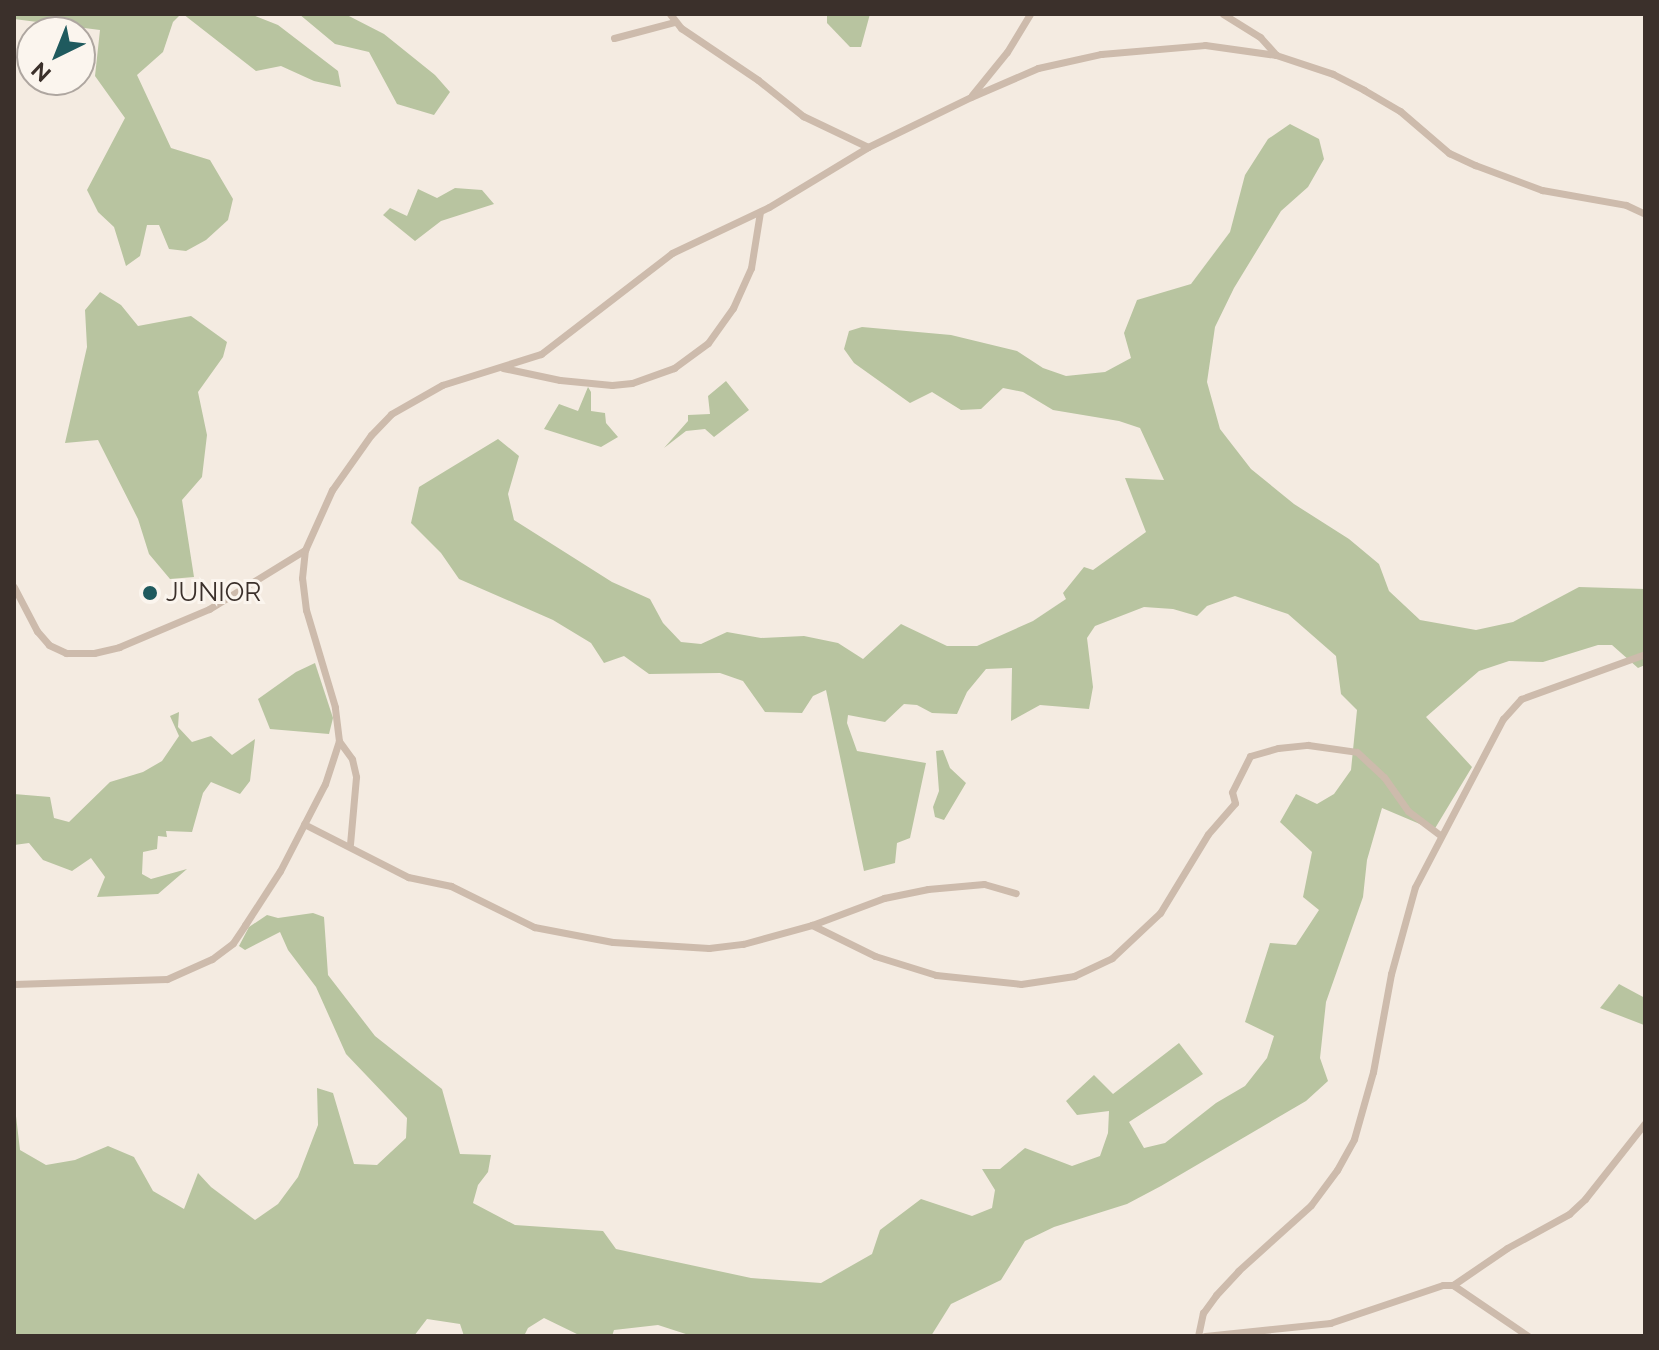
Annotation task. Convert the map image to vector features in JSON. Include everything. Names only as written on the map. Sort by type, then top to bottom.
[{"type":"street","points":[[971,97],[1007,52],[1030,14]]},
{"type":"street","points":[[1223,14],[1260,37],[1276,55]]},
{"type":"street","points":[[614,38],[672,18],[803,116],[868,147]]},
{"type":"street","points":[[14,984],[167,979],[212,959],[233,943],[280,871],[330,773],[339,741],[335,707],[306,610],[302,578],[305,550],[339,480],[391,414],[442,385],[531,359],[552,347],[672,253],[760,212],[868,147],[971,97],[1038,68],[1101,54],[1205,45],[1276,55],[1333,74],[1364,90],[1400,111],[1449,153],[1475,165],[1542,190],[1626,205],[1645,214]]},
{"type":"street","points":[[502,368],[560,380],[612,385],[632,383],[674,368],[708,343],[733,308],[753,259],[760,212]]},
{"type":"street","points":[[14,587],[37,631],[49,645],[66,653],[94,653],[119,647],[209,609],[305,550]]},
{"type":"street","points":[[1198,1336],[1203,1313],[1216,1295],[1311,1205],[1354,1139],[1373,1072],[1405,916],[1440,835],[1488,744],[1521,699],[1645,654]]},
{"type":"street","points":[[339,741],[352,759],[356,777],[350,844]]},
{"type":"street","points":[[812,925],[875,956],[936,975],[1021,984],[1074,976],[1112,958],[1160,913],[1208,834],[1235,803],[1232,792],[1250,756],[1278,748],[1308,745],[1357,752],[1384,777],[1408,811],[1440,835]]},
{"type":"street","points":[[304,824],[350,844],[408,877],[451,886],[534,927],[557,934],[613,942],[709,948],[743,944],[812,925],[873,901],[928,889],[984,884],[1016,893]]},
{"type":"street","points":[[1205,1336],[1330,1323],[1424,1288],[1453,1285],[1507,1248],[1569,1214],[1585,1199],[1645,1123]]},
{"type":"street","points":[[1453,1285],[1528,1336]]},
{"type":"green space","points":[[14,14],[181,14],[173,22],[163,52],[137,75],[171,148],[210,160],[233,199],[228,220],[206,240],[186,251],[169,249],[159,225],[147,225],[140,256],[126,266],[114,227],[98,212],[87,190],[125,118],[96,77],[100,30],[96,29],[96,16],[16,16],[14,19]]},
{"type":"green space","points":[[183,14],[250,14],[278,25],[338,71],[341,87],[314,81],[281,66],[256,71]]},
{"type":"green space","points":[[299,14],[345,14],[384,34],[435,75],[450,92],[434,115],[397,104],[369,52],[335,44]]},
{"type":"green space","points":[[827,14],[870,14],[861,47],[850,47],[827,23]]},
{"type":"green space","points":[[1290,124],[1319,139],[1324,159],[1308,187],[1281,211],[1234,288],[1215,327],[1207,382],[1220,429],[1251,469],[1294,504],[1349,539],[1379,564],[1389,591],[1420,620],[1476,630],[1513,622],[1579,587],[1645,589],[1645,665],[1638,668],[1612,645],[1598,645],[1543,662],[1509,661],[1479,671],[1426,717],[1472,767],[1434,830],[1382,808],[1367,860],[1363,897],[1326,1002],[1320,1058],[1328,1081],[1306,1101],[1127,1204],[1054,1227],[1025,1241],[1001,1280],[951,1304],[931,1336],[692,1336],[658,1325],[614,1330],[612,1336],[581,1336],[544,1318],[528,1328],[524,1336],[464,1336],[460,1324],[427,1319],[414,1336],[14,1336],[14,1099],[20,1150],[46,1165],[75,1160],[108,1146],[134,1157],[153,1191],[184,1209],[198,1173],[211,1187],[255,1220],[278,1204],[298,1177],[318,1125],[317,1088],[333,1093],[354,1164],[377,1165],[406,1138],[407,1118],[346,1054],[316,987],[288,950],[280,932],[245,950],[239,946],[249,927],[267,915],[278,918],[313,913],[324,917],[328,975],[375,1036],[442,1089],[460,1154],[491,1155],[488,1172],[478,1185],[473,1203],[515,1225],[603,1231],[616,1249],[751,1278],[821,1283],[872,1254],[880,1230],[921,1199],[972,1216],[992,1208],[995,1190],[982,1169],[1000,1169],[1025,1148],[1072,1166],[1100,1156],[1108,1133],[1109,1111],[1077,1115],[1066,1101],[1094,1075],[1113,1094],[1179,1043],[1203,1074],[1129,1122],[1144,1148],[1165,1143],[1216,1103],[1245,1086],[1267,1058],[1274,1036],[1245,1022],[1270,943],[1296,945],[1319,910],[1303,897],[1312,852],[1280,822],[1296,794],[1317,804],[1334,794],[1351,770],[1357,710],[1341,694],[1336,656],[1288,614],[1235,596],[1207,606],[1197,616],[1173,609],[1144,607],[1095,626],[1087,638],[1093,687],[1089,709],[1040,705],[1011,721],[1012,668],[986,669],[967,692],[957,714],[932,713],[917,705],[904,704],[885,722],[848,715],[847,723],[857,751],[926,763],[910,838],[897,843],[895,863],[864,871],[826,690],[813,696],[802,713],[765,712],[743,681],[720,673],[649,674],[624,656],[604,663],[591,643],[553,620],[459,579],[441,553],[411,523],[419,487],[498,439],[519,456],[508,494],[514,520],[612,582],[650,599],[663,623],[681,642],[701,644],[727,632],[761,638],[804,636],[838,643],[863,659],[901,624],[947,646],[977,646],[1033,621],[1066,599],[1063,593],[1084,567],[1093,570],[1146,532],[1125,478],[1164,480],[1140,428],[1119,421],[1053,410],[1023,392],[1003,388],[981,409],[961,410],[932,392],[910,403],[854,363],[844,349],[849,331],[862,327],[951,335],[1017,351],[1043,368],[1066,376],[1105,372],[1131,358],[1124,333],[1137,300],[1191,284],[1230,232],[1245,175],[1268,139]]},
{"type":"green space","points":[[455,188],[482,190],[494,204],[441,221],[415,241],[383,215],[390,208],[407,216],[418,189],[437,198]]},
{"type":"green space","points":[[100,292],[121,305],[138,326],[191,316],[227,342],[223,357],[198,392],[207,435],[202,477],[182,500],[194,577],[170,579],[149,554],[138,519],[98,440],[65,443],[87,347],[85,310]]},
{"type":"green space","points":[[726,381],[749,410],[714,437],[705,429],[686,431],[664,448],[688,421],[688,415],[710,414],[708,396]]},
{"type":"green space","points":[[588,387],[591,411],[605,413],[606,423],[618,437],[601,447],[544,429],[559,404],[578,411]]},
{"type":"green space","points":[[315,663],[333,718],[329,734],[270,729],[258,699],[296,672]]},
{"type":"green space","points":[[179,712],[178,727],[192,742],[211,736],[232,755],[255,739],[250,781],[240,794],[211,782],[203,793],[192,832],[166,831],[167,837],[158,836],[157,849],[143,852],[142,874],[151,879],[187,869],[158,894],[97,897],[105,877],[91,858],[72,871],[43,860],[29,843],[14,845],[14,794],[50,797],[54,818],[69,822],[110,782],[143,772],[162,761],[179,736],[170,716]]},
{"type":"green space","points":[[943,750],[950,768],[966,783],[944,820],[935,817],[933,807],[939,791],[936,751]]},
{"type":"green space","points":[[1619,984],[1645,998],[1644,1025],[1600,1008]]},
{"type":"place","name":"JUNIOR","points":[[150,593]]}]
